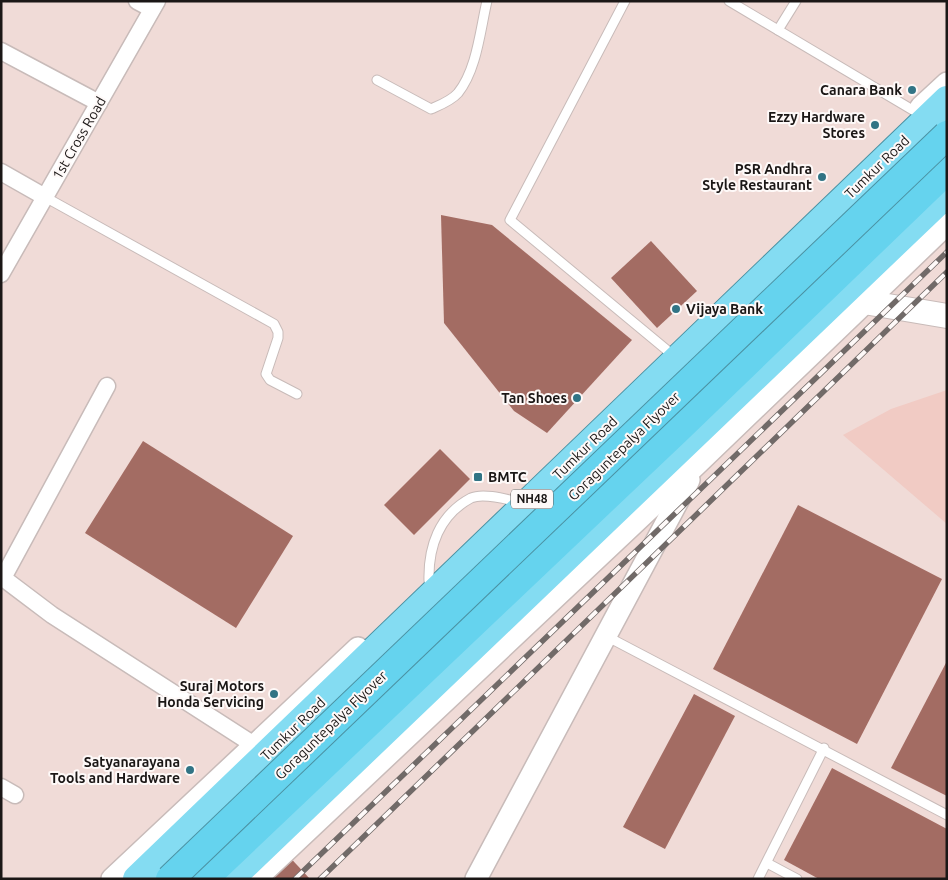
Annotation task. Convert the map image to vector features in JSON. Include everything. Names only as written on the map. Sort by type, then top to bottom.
[{"type":"highway","name":"Tumkur Road","points":[[136,879],[930,122],[947,100]]},
{"type":"highway","name":"Goraguntepalya Flyover","points":[[170,879],[930,122]]},
{"type":"highway","name":"Goraguntepalya Flyover","points":[[204,879],[947,170]]},
{"type":"highway","points":[[230,879],[947,193]]},
{"type":"main road","points":[[930,122],[947,142]]},
{"type":"main road","points":[[864,302],[947,316]]},
{"type":"street","points":[[137,1],[154,5]]},
{"type":"street","name":"1st Cross Road","points":[[1,274],[154,5]]},
{"type":"street","points":[[1,52],[98,103]]},
{"type":"street","points":[[112,879],[429,581],[668,351],[930,122],[947,82]]},
{"type":"street","points":[[1,172],[45,197]]},
{"type":"street","points":[[256,879],[696,465],[947,224]]},
{"type":"street","points":[[106,386],[4,578],[52,615],[254,745]]},
{"type":"street","points":[[476,879],[696,465]]},
{"type":"lane","points":[[377,80],[431,109],[457,95],[469,74],[487,1]]},
{"type":"lane","points":[[625,1],[510,220],[668,351]]},
{"type":"lane","points":[[729,1],[930,122]]},
{"type":"lane","points":[[778,30],[796,1]]},
{"type":"lane","points":[[45,197],[274,324],[278,332],[278,338],[266,374],[270,380],[297,394]]},
{"type":"lane","points":[[429,581],[428,559],[436,534],[453,513],[472,498],[491,497],[514,500]]},
{"type":"lane","points":[[606,636],[824,748],[947,815]]},
{"type":"lane","points":[[758,879],[824,748]]},
{"type":"lane","points":[[767,863],[796,879]]},
{"type":"shaded area","points":[[1,1],[947,1],[947,879],[1,879]]},
{"type":"shaded area","points":[[947,390],[947,524],[843,435],[891,409]]},
{"type":"building","points":[[441,215],[492,225],[632,340],[547,433],[514,411],[444,323]]},
{"type":"building","points":[[651,241],[697,291],[657,328],[611,278]]},
{"type":"building","points":[[143,441],[293,536],[236,628],[85,533]]},
{"type":"building","points":[[440,449],[470,479],[414,535],[384,505]]},
{"type":"building","points":[[798,505],[942,579],[857,744],[713,669]]},
{"type":"building","points":[[947,661],[947,796],[891,768]]},
{"type":"building","points":[[694,694],[735,716],[665,849],[623,827]]},
{"type":"building","points":[[832,768],[947,829],[947,879],[819,879],[784,860]]},
{"type":"building","points":[[284,851],[310,879],[255,879]]},
{"type":"railway","points":[[295,879],[947,252]]},
{"type":"railway","points":[[320,879],[947,272]]},
{"type":"place","name":"Canara Bank","points":[[912,90]]},
{"type":"place","name":"Ezzy Hardware Stores","points":[[875,125]]},
{"type":"place","name":"PSR Andhra Style Restaurant","points":[[822,177]]},
{"type":"place","name":"Vijaya Bank","points":[[676,309]]},
{"type":"place","name":"Tan Shoes","points":[[577,398]]},
{"type":"place","name":"BMTC","points":[[478,477]]},
{"type":"place","name":"Suraj Motors Honda Servicing","points":[[274,694]]},
{"type":"place","name":"Satyanarayana Tools and Hardware","points":[[190,770]]}]
